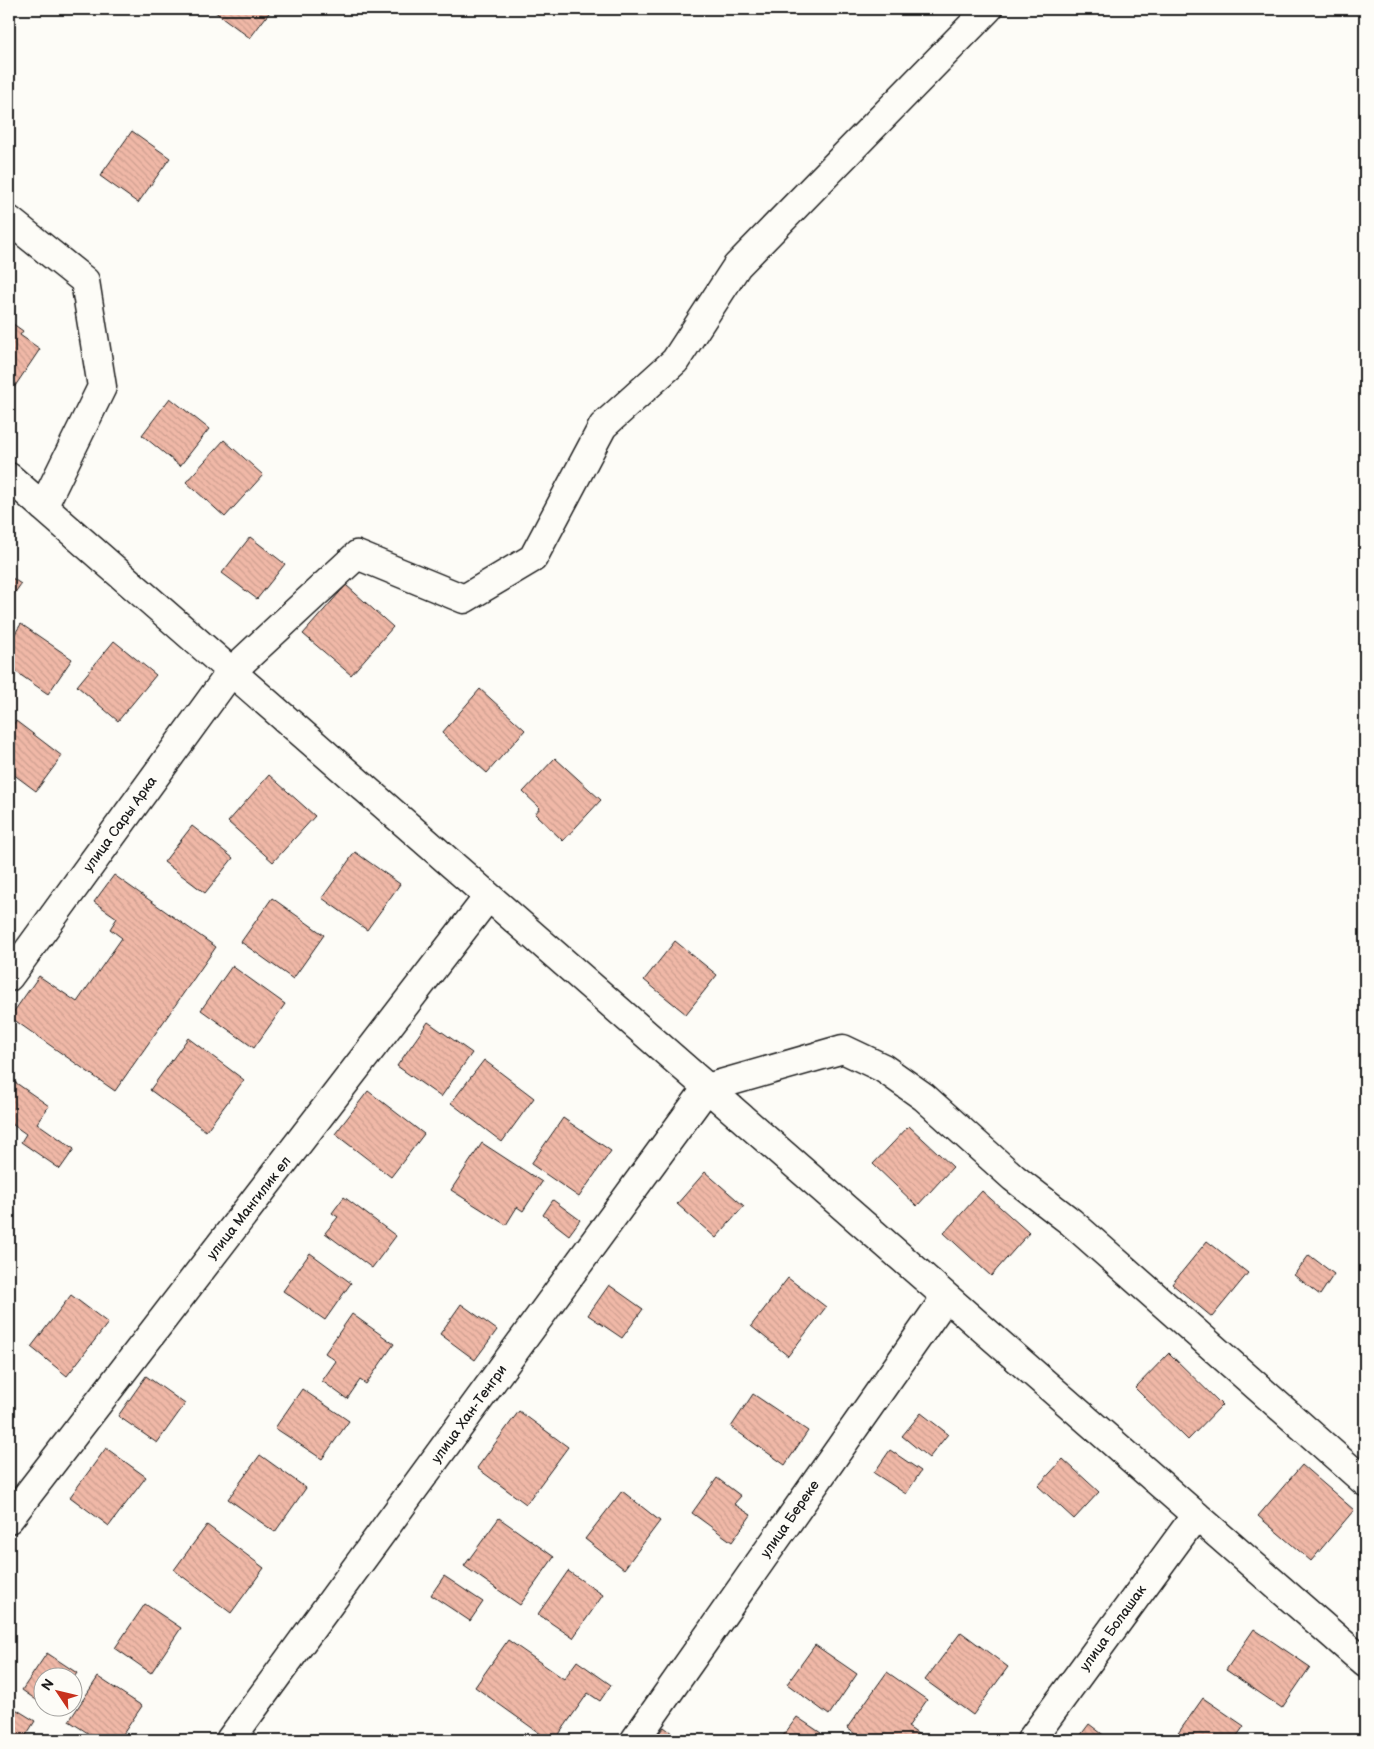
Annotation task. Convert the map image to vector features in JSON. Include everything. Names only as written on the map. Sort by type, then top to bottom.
[{"type":"street","name":"улица Сары Арка","points":[[9,977],[231,672],[357,555],[464,599],[533,558],[603,426],[675,361],[737,266],[988,9]]},
{"type":"street","points":[[9,220],[85,281],[102,387],[43,507]]},
{"type":"street","points":[[9,478],[1365,1664]]},
{"type":"street","name":"улица Мангилик ел","points":[[9,1519],[488,897]]},
{"type":"street","points":[[707,1088],[843,1049],[883,1068],[924,1097],[1014,1178],[1071,1222],[1365,1482]]},
{"type":"street","name":"улица Хан-Тенгри","points":[[230,1740],[707,1088]]},
{"type":"street","name":"улица Береке","points":[[635,1740],[946,1297]]},
{"type":"street","name":"улица Болашак","points":[[1031,1740],[1196,1516]]},
{"type":"building","points":[[216,9],[272,9],[250,38],[214,11]]},
{"type":"building","points":[[132,131],[170,158],[138,203],[100,176]]},
{"type":"building","points":[[9,321],[23,331],[20,335],[40,349],[9,395]]},
{"type":"building","points":[[170,398],[209,429],[180,466],[142,435]]},
{"type":"building","points":[[224,440],[263,475],[225,517],[186,482]]},
{"type":"building","points":[[250,537],[285,564],[257,599],[222,573]]},
{"type":"building","points":[[9,576],[21,584],[9,601]]},
{"type":"building","points":[[346,585],[393,627],[351,675],[303,634]]},
{"type":"building","points":[[21,624],[72,659],[48,694],[9,667],[9,643]]},
{"type":"building","points":[[114,641],[156,675],[118,721],[77,686]]},
{"type":"building","points":[[480,689],[525,730],[487,773],[442,733]]},
{"type":"building","points":[[16,721],[62,756],[36,791],[9,771],[9,730]]},
{"type":"building","points":[[555,758],[601,800],[563,841],[535,814],[540,808],[523,792]]},
{"type":"building","points":[[269,775],[315,816],[273,862],[228,822]]},
{"type":"building","points":[[192,826],[233,858],[205,893],[164,862]]},
{"type":"building","points":[[355,852],[400,884],[367,930],[322,898]]},
{"type":"building","points":[[114,875],[216,947],[115,1091],[10,1017],[39,976],[77,1002],[122,938],[110,929],[117,918],[94,902]]},
{"type":"building","points":[[272,898],[324,935],[293,979],[241,942]]},
{"type":"building","points":[[675,941],[717,975],[686,1014],[644,980]]},
{"type":"building","points":[[232,966],[285,1004],[254,1048],[201,1010]]},
{"type":"building","points":[[428,1022],[472,1053],[441,1097],[397,1066]]},
{"type":"building","points":[[188,1038],[244,1080],[206,1131],[150,1090]]},
{"type":"building","points":[[484,1060],[534,1098],[502,1142],[451,1103]]},
{"type":"building","points":[[9,1078],[49,1106],[37,1123],[74,1149],[60,1169],[21,1142],[26,1134],[9,1122]]},
{"type":"building","points":[[368,1091],[424,1134],[391,1177],[335,1134]]},
{"type":"building","points":[[563,1118],[611,1151],[579,1197],[531,1164]]},
{"type":"building","points":[[909,1126],[953,1167],[917,1206],[873,1164]]},
{"type":"building","points":[[482,1143],[542,1182],[523,1211],[517,1207],[506,1225],[451,1190]]},
{"type":"building","points":[[705,1172],[744,1206],[716,1238],[677,1204]]},
{"type":"building","points":[[982,1191],[1029,1233],[991,1276],[944,1233]]},
{"type":"building","points":[[344,1197],[396,1236],[372,1268],[325,1233],[338,1217],[332,1213]]},
{"type":"building","points":[[553,1200],[580,1220],[569,1235],[543,1215]]},
{"type":"building","points":[[1207,1241],[1248,1273],[1212,1317],[1172,1284]]},
{"type":"building","points":[[310,1253],[351,1283],[325,1320],[283,1291]]},
{"type":"building","points":[[1309,1255],[1334,1274],[1320,1295],[1294,1275]]},
{"type":"building","points":[[788,1278],[826,1307],[788,1356],[751,1326]]},
{"type":"building","points":[[609,1285],[643,1309],[622,1338],[588,1315]]},
{"type":"building","points":[[71,1295],[108,1323],[67,1376],[31,1347]]},
{"type":"building","points":[[461,1304],[497,1330],[475,1360],[440,1334]]},
{"type":"building","points":[[352,1314],[394,1344],[366,1384],[360,1380],[347,1399],[322,1381],[336,1361],[325,1353]]},
{"type":"building","points":[[1169,1353],[1222,1405],[1188,1440],[1135,1388]]},
{"type":"building","points":[[146,1376],[185,1404],[157,1443],[118,1416]]},
{"type":"building","points":[[302,1389],[349,1421],[322,1459],[275,1428]]},
{"type":"building","points":[[753,1394],[808,1431],[785,1465],[731,1427]]},
{"type":"building","points":[[519,1411],[568,1447],[526,1504],[477,1468]]},
{"type":"building","points":[[921,1413],[948,1434],[929,1458],[902,1436]]},
{"type":"building","points":[[106,1448],[146,1477],[109,1526],[70,1497]]},
{"type":"building","points":[[890,1450],[921,1471],[906,1494],[874,1473]]},
{"type":"building","points":[[260,1455],[306,1488],[275,1532],[228,1499]]},
{"type":"building","points":[[1063,1459],[1099,1492],[1074,1519],[1038,1486]]},
{"type":"building","points":[[1302,1465],[1354,1510],[1311,1561],[1258,1516]]},
{"type":"building","points":[[717,1478],[741,1496],[734,1504],[751,1515],[732,1542],[692,1513]]},
{"type":"building","points":[[622,1491],[660,1521],[624,1569],[585,1539]]},
{"type":"building","points":[[499,1518],[554,1557],[520,1605],[464,1566]]},
{"type":"building","points":[[207,1525],[264,1568],[231,1613],[174,1570]]},
{"type":"building","points":[[568,1571],[603,1595],[573,1638],[538,1614]]},
{"type":"building","points":[[444,1576],[483,1602],[470,1621],[431,1595]]},
{"type":"building","points":[[145,1604],[181,1628],[151,1673],[115,1648]]},
{"type":"building","points":[[1254,1629],[1310,1667],[1282,1708],[1226,1670]]},
{"type":"building","points":[[961,1632],[1008,1667],[973,1715],[925,1680]]},
{"type":"building","points":[[508,1640],[564,1679],[577,1661],[611,1685],[600,1701],[588,1693],[555,1740],[549,1740],[475,1687]]},
{"type":"building","points":[[815,1645],[857,1674],[829,1715],[787,1684]]},
{"type":"building","points":[[47,1653],[66,1666],[38,1666]]},
{"type":"building","points":[[887,1672],[927,1700],[908,1727],[927,1740],[863,1740],[847,1728]]},
{"type":"building","points":[[32,1675],[32,1697],[22,1690]]},
{"type":"building","points":[[98,1677],[142,1706],[119,1740],[99,1740],[69,1721],[72,1716],[82,1716],[82,1701]]},
{"type":"building","points":[[1203,1698],[1244,1726],[1234,1740],[1174,1739]]},
{"type":"building","points":[[9,1705],[35,1721],[23,1740],[9,1740]]},
{"type":"building","points":[[797,1717],[821,1733],[815,1740],[780,1740]]},
{"type":"building","points":[[1089,1724],[1110,1740],[1077,1740]]},
{"type":"building","points":[[664,1727],[681,1740],[653,1740]]}]
